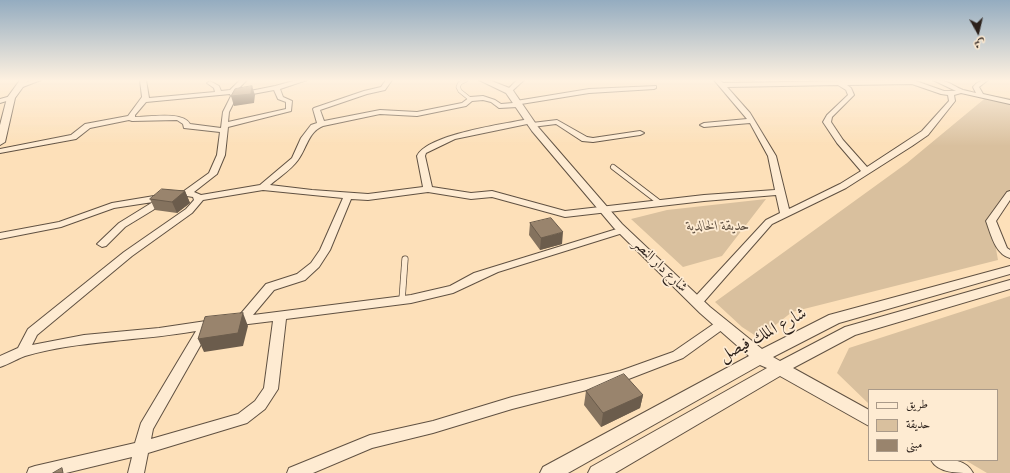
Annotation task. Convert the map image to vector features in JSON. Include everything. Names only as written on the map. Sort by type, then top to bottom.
[{"type":"street","points":[[0,142],[10,102]]},
{"type":"street","points":[[132,117],[131,114],[143,102]]},
{"type":"street","points":[[187,193],[213,174],[221,155],[223,128],[230,102]]},
{"type":"street","points":[[0,151],[73,137],[88,126],[132,117],[132,119],[147,120],[178,118],[186,123],[187,126],[223,128],[267,114],[289,110],[289,102]]},
{"type":"street","points":[[321,124],[316,109],[336,102]]},
{"type":"street","points":[[263,187],[295,159],[304,140],[314,127],[321,124],[380,112],[417,114],[464,106],[467,102]]},
{"type":"street","points":[[493,102],[499,106],[528,102]]},
{"type":"street","points":[[737,102],[748,114],[772,156],[784,214]]},
{"type":"street","points":[[844,102],[829,116],[827,122],[842,144],[866,171]]},
{"type":"street","points":[[697,302],[769,222],[843,186],[925,133],[951,102]]},
{"type":"street","name":"شارع دار النصر","points":[[517,104],[530,123],[623,230],[697,302],[760,357],[868,418]]},
{"type":"street","points":[[704,125],[752,121]]},
{"type":"street","points":[[428,189],[421,156],[423,152],[453,138],[530,123],[557,122],[586,139],[593,140],[640,134]]},
{"type":"street","points":[[0,236],[61,224],[112,206],[187,193],[196,195],[198,198],[263,187],[368,197],[428,189],[471,196],[492,194],[565,214],[660,203],[780,192]]},
{"type":"street","points":[[1010,194],[991,221],[1003,250],[1010,255]]},
{"type":"street","points":[[241,321],[270,287],[301,277],[316,265],[325,250],[348,196]]},
{"type":"street","points":[[102,244],[122,225],[150,208],[163,198]]},
{"type":"street","points":[[23,352],[32,332],[128,254],[190,211],[199,200],[198,198]]},
{"type":"street","points":[[0,362],[23,352],[84,340],[159,333],[206,325],[402,300],[453,288],[478,276],[623,230]]},
{"type":"street","name":"شارع الملك فيصل","points":[[550,473],[760,357],[834,319],[1010,270]]},
{"type":"street","points":[[598,473],[780,368],[850,331],[1010,284]]},
{"type":"street","points":[[35,473],[142,448],[242,419],[260,405],[272,389],[280,316]]},
{"type":"street","points":[[295,473],[370,442],[433,427],[512,403],[620,376],[678,354],[722,324]]},
{"type":"street","points":[[136,473],[146,428],[206,325]]},
{"type":"street","points":[[942,461],[963,473]]},
{"type":"lane","points":[[613,167],[660,203]]},
{"type":"lane","points":[[402,300],[406,273],[405,260]]},
{"type":"green space","points":[[980,102],[1010,102],[1010,194],[991,221],[998,260],[792,312],[759,338],[742,327],[715,302],[907,163]]},
{"type":"green space","name":"حديقة الخالدية","points":[[766,199],[722,256],[683,267],[631,219],[667,210]]},
{"type":"green space","points":[[1010,296],[1010,473],[987,473],[967,461],[998,461],[998,389],[868,389],[868,403],[837,373],[849,348]]},
{"type":"building","points":[[162,189],[185,191],[172,202],[150,199]]},
{"type":"building","points":[[551,218],[563,232],[541,238],[530,223]]},
{"type":"building","points":[[243,313],[238,333],[198,339],[205,317]]},
{"type":"building","points":[[624,374],[643,395],[603,413],[586,391]]},
{"type":"building","points":[[62,468],[63,473],[53,473]]}]
